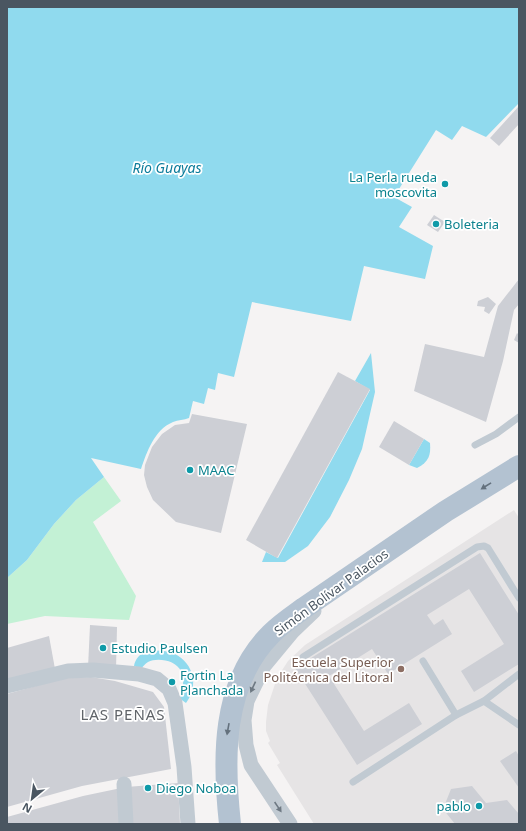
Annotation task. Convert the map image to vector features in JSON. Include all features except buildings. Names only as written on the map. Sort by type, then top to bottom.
[{"type":"main road","name":"Simón Bolívar Palacios","points":[[230,824],[226,795],[227,733],[239,685],[254,657],[270,635],[287,620],[446,511],[519,466]]},
{"type":"street","points":[[290,824],[257,776],[248,756],[244,720],[247,701],[264,666],[293,631],[341,583]]},
{"type":"street","points":[[7,686],[68,671],[94,670],[139,674],[157,679],[169,689],[175,703],[184,767],[188,824]]},
{"type":"street","points":[[124,784],[126,824]]},
{"type":"lane","points":[[475,445],[496,434],[519,417]]},
{"type":"lane","points":[[303,657],[476,547],[484,546],[488,548],[519,598]]},
{"type":"lane","points":[[423,661],[456,715]]},
{"type":"lane","points":[[353,782],[456,715],[484,701],[519,674]]},
{"type":"lane","points":[[484,701],[519,725]]},
{"type":"shaded area","name":"Escuela Superior Politécnica del Litoral","points":[[514,510],[519,518],[519,824],[314,824],[277,765],[280,763],[268,743],[270,741],[266,731],[266,722],[268,705],[277,678],[288,661],[305,645]]},
{"type":"green space","points":[[104,477],[121,501],[93,522],[136,596],[129,620],[45,616],[7,624],[7,578],[27,560],[54,524],[76,500]]},
{"type":"water","name":"Río Guayas","points":[[7,7],[519,7],[519,103],[486,137],[462,126],[452,140],[436,130],[394,197],[412,207],[399,227],[433,246],[425,279],[364,266],[351,321],[252,302],[234,377],[218,373],[215,390],[208,388],[204,404],[193,401],[189,418],[173,422],[161,430],[156,436],[141,469],[91,458],[104,477],[76,500],[54,524],[27,560],[7,578]]},
{"type":"water","points":[[371,353],[375,392],[362,449],[349,480],[330,517],[308,546],[285,562],[262,562],[266,552],[278,558],[370,390],[355,381]]},
{"type":"water","points":[[424,439],[430,443],[430,451],[427,461],[417,468],[409,465]]},
{"type":"water","points":[[153,650],[172,653],[187,663],[193,683],[190,696],[186,703],[179,698],[183,678],[179,667],[175,664],[166,660],[152,660],[141,669],[134,666],[138,657],[146,651]]},
{"type":"place","name":"La Perla rueda moscovita","points":[[445,184]]},
{"type":"place","name":"Boleteria","points":[[436,224]]},
{"type":"place","name":"MAAC","points":[[190,470]]},
{"type":"place","name":"Estudio Paulsen","points":[[103,648]]},
{"type":"place","name":"Escuela Superior Politécnica del Litoral","points":[[401,669]]},
{"type":"place","name":"Fortin La Planchada","points":[[172,682]]},
{"type":"place","name":"Diego Noboa","points":[[148,788]]},
{"type":"place","name":"pablo","points":[[479,806]]},
{"type":"district","name":"LAS PEÑAS","points":[[123,714]]}]
